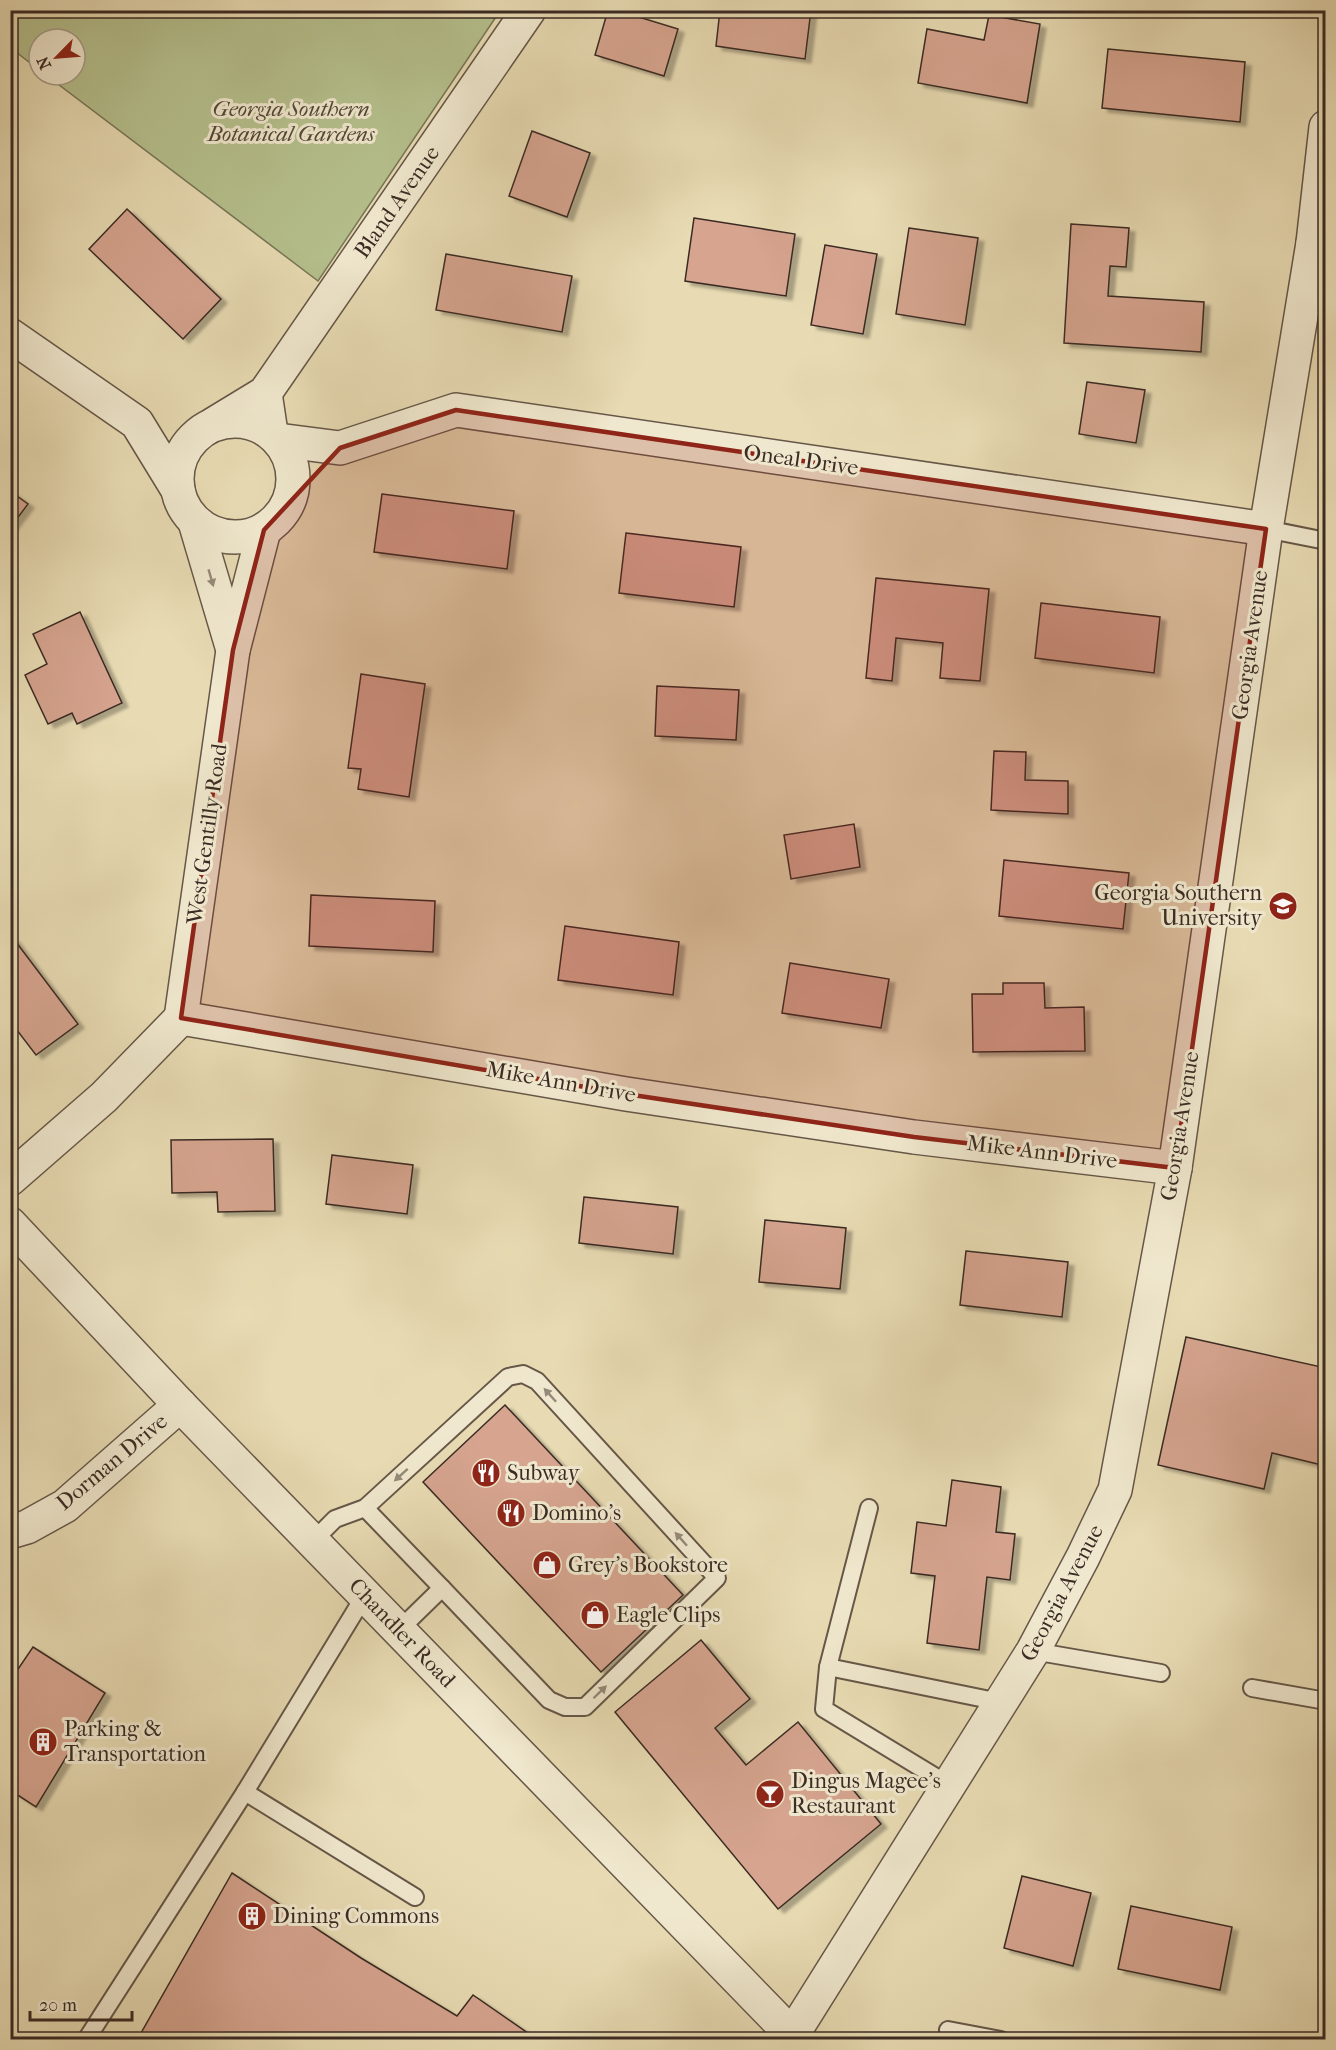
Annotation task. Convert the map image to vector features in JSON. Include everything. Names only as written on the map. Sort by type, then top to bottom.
[{"type":"street","name":"Bland Avenue","points":[[205,429],[265,393],[529,10]]},
{"type":"street","name":"Georgia Avenue","points":[[793,2038],[1033,1651],[1083,1557],[1115,1490],[1175,1168],[1266,529],[1319,244],[1326,127]]},
{"type":"street","name":"West Gentilly Road","points":[[10,334],[137,423],[178,490],[184,507],[195,522],[233,650]]},
{"type":"street","points":[[265,393],[275,437],[285,448],[292,467],[293,486],[288,504]]},
{"type":"street","name":"Oneal Drive","points":[[275,437],[340,448],[456,410],[1266,529]]},
{"type":"street","name":"West Gentilly Road","points":[[137,423],[205,429],[234,420],[254,423],[275,437]]},
{"type":"street","name":"West Gentilly Road","points":[[178,490],[177,469],[183,450],[205,429]]},
{"type":"street","name":"Oneal Drive","points":[[288,504],[340,448]]},
{"type":"street","name":"West Gentilly Road","points":[[181,1018],[233,650],[264,530],[278,519],[288,504]]},
{"type":"street","points":[[195,522],[210,532],[228,537],[247,537],[264,530]]},
{"type":"street","points":[[10,1179],[104,1097],[181,1018]]},
{"type":"street","name":"Mike Ann Drive","points":[[181,1018],[637,1095],[914,1137],[1175,1168]]},
{"type":"street","name":"Chandler Road","points":[[10,1224],[180,1405],[793,2038]]},
{"type":"street","name":"Dorman Drive","points":[[10,1532],[27,1527],[65,1506],[180,1405]]},
{"type":"lane","points":[[1266,529],[1326,541]]},
{"type":"lane","points":[[312,1542],[335,1519],[365,1508],[508,1377],[523,1374],[537,1381],[717,1578],[585,1707],[565,1707],[549,1700],[365,1508]]},
{"type":"lane","points":[[869,1508],[828,1667],[824,1709],[949,1785]]},
{"type":"lane","points":[[399,1630],[442,1588]]},
{"type":"lane","points":[[86,2040],[245,1792],[365,1595]]},
{"type":"lane","points":[[1033,1651],[1161,1673]]},
{"type":"lane","points":[[828,1667],[1000,1702]]},
{"type":"lane","points":[[1252,1688],[1326,1701]]},
{"type":"lane","points":[[245,1792],[415,1897]]},
{"type":"lane","points":[[951,2040],[948,2030],[1001,2040]]},
{"type":"highlighted area","points":[[456,410],[1266,529],[1175,1168],[914,1137],[626,1094],[181,1018],[233,650],[264,530],[340,448]]},
{"type":"green space","name":"Georgia Southern Botanical Gardens","points":[[11,10],[500,11],[318,281],[62,87],[87,87],[87,27],[27,27],[27,61],[11,48]]},
{"type":"building","points":[[608,10],[616,10],[678,29],[664,76],[595,55]]},
{"type":"building","points":[[720,10],[811,10],[805,59],[716,46]]},
{"type":"building","points":[[989,15],[1040,24],[1027,103],[918,83],[927,29],[984,40]]},
{"type":"building","points":[[1108,49],[1245,62],[1240,122],[1102,108]]},
{"type":"building","points":[[532,131],[590,153],[567,217],[509,196]]},
{"type":"building","points":[[127,209],[221,299],[183,339],[89,249]]},
{"type":"building","points":[[694,218],[795,234],[786,296],[685,281]]},
{"type":"building","points":[[1071,224],[1129,228],[1126,267],[1110,266],[1108,296],[1204,302],[1201,352],[1064,343]]},
{"type":"building","points":[[909,228],[978,238],[965,325],[896,314]]},
{"type":"building","points":[[825,245],[877,254],[863,334],[811,325]]},
{"type":"building","points":[[446,254],[572,276],[562,332],[436,310]]},
{"type":"building","points":[[1087,382],[1145,390],[1136,443],[1079,434]]},
{"type":"building","points":[[10,491],[28,504],[10,528]]},
{"type":"building","points":[[382,494],[514,511],[507,569],[374,552]]},
{"type":"building","points":[[626,533],[741,547],[734,607],[619,593]]},
{"type":"building","points":[[876,578],[989,589],[980,681],[940,678],[943,643],[896,638],[892,681],[866,678]]},
{"type":"building","points":[[1041,603],[1160,617],[1154,673],[1035,658]]},
{"type":"building","points":[[80,612],[122,703],[77,724],[72,713],[48,724],[25,675],[47,664],[33,634]]},
{"type":"building","points":[[361,674],[425,684],[409,797],[358,789],[361,769],[348,768]]},
{"type":"building","points":[[657,686],[739,690],[736,740],[655,736]]},
{"type":"building","points":[[994,751],[1026,752],[1025,780],[1068,781],[1068,814],[991,810]]},
{"type":"building","points":[[854,824],[860,867],[791,879],[784,835]]},
{"type":"building","points":[[1004,860],[1129,873],[1123,929],[999,916]]},
{"type":"building","points":[[311,895],[435,901],[433,952],[309,946]]},
{"type":"building","points":[[565,926],[679,942],[673,995],[558,980]]},
{"type":"building","points":[[13,938],[78,1024],[36,1055],[10,1021],[10,940]]},
{"type":"building","points":[[790,963],[889,979],[881,1028],[782,1013]]},
{"type":"building","points":[[1003,983],[1044,983],[1045,1008],[1084,1007],[1085,1051],[973,1052],[972,994],[1003,994]]},
{"type":"building","points":[[273,1139],[275,1211],[218,1212],[217,1192],[172,1193],[171,1140]]},
{"type":"building","points":[[332,1155],[413,1165],[407,1214],[326,1204]]},
{"type":"building","points":[[584,1197],[678,1207],[673,1254],[579,1243]]},
{"type":"building","points":[[765,1220],[846,1228],[840,1289],[759,1282]]},
{"type":"building","points":[[966,1251],[1068,1262],[1062,1317],[960,1305]]},
{"type":"building","points":[[1186,1337],[1326,1368],[1326,1466],[1272,1453],[1264,1489],[1158,1465]]},
{"type":"building","points":[[505,1405],[683,1595],[601,1672],[423,1482]]},
{"type":"building","points":[[952,1480],[1001,1487],[996,1532],[1015,1534],[1010,1580],[987,1577],[979,1650],[927,1643],[935,1576],[911,1573],[917,1522],[946,1526]]},
{"type":"building","name":"Dingus Magee's Restaurant","points":[[701,1640],[750,1699],[715,1728],[746,1765],[798,1722],[881,1824],[778,1909],[615,1712]]},
{"type":"building","name":"Parking & Transportation","points":[[33,1647],[105,1693],[36,1807],[10,1790],[10,1681]]},
{"type":"building","name":"Dining Commons","points":[[232,1873],[361,1958],[457,2016],[473,1995],[538,2040],[137,2040]]},
{"type":"building","points":[[1022,1876],[1091,1893],[1073,1966],[1004,1948]]},
{"type":"building","points":[[1131,1906],[1232,1927],[1220,1990],[1118,1969]]},
{"type":"place","name":"Georgia Southern University","points":[[1283,906]]},
{"type":"place","name":"Subway","points":[[486,1473]]},
{"type":"place","name":"Domino's","points":[[511,1513]]},
{"type":"place","name":"Grey's Bookstore","points":[[547,1565]]},
{"type":"place","name":"Eagle Clips","points":[[595,1615]]},
{"type":"place","name":"Parking & Transportation","points":[[43,1742]]},
{"type":"place","name":"Dingus Magee's Restaurant","points":[[770,1794]]},
{"type":"place","name":"Dining Commons","points":[[252,1916]]}]
